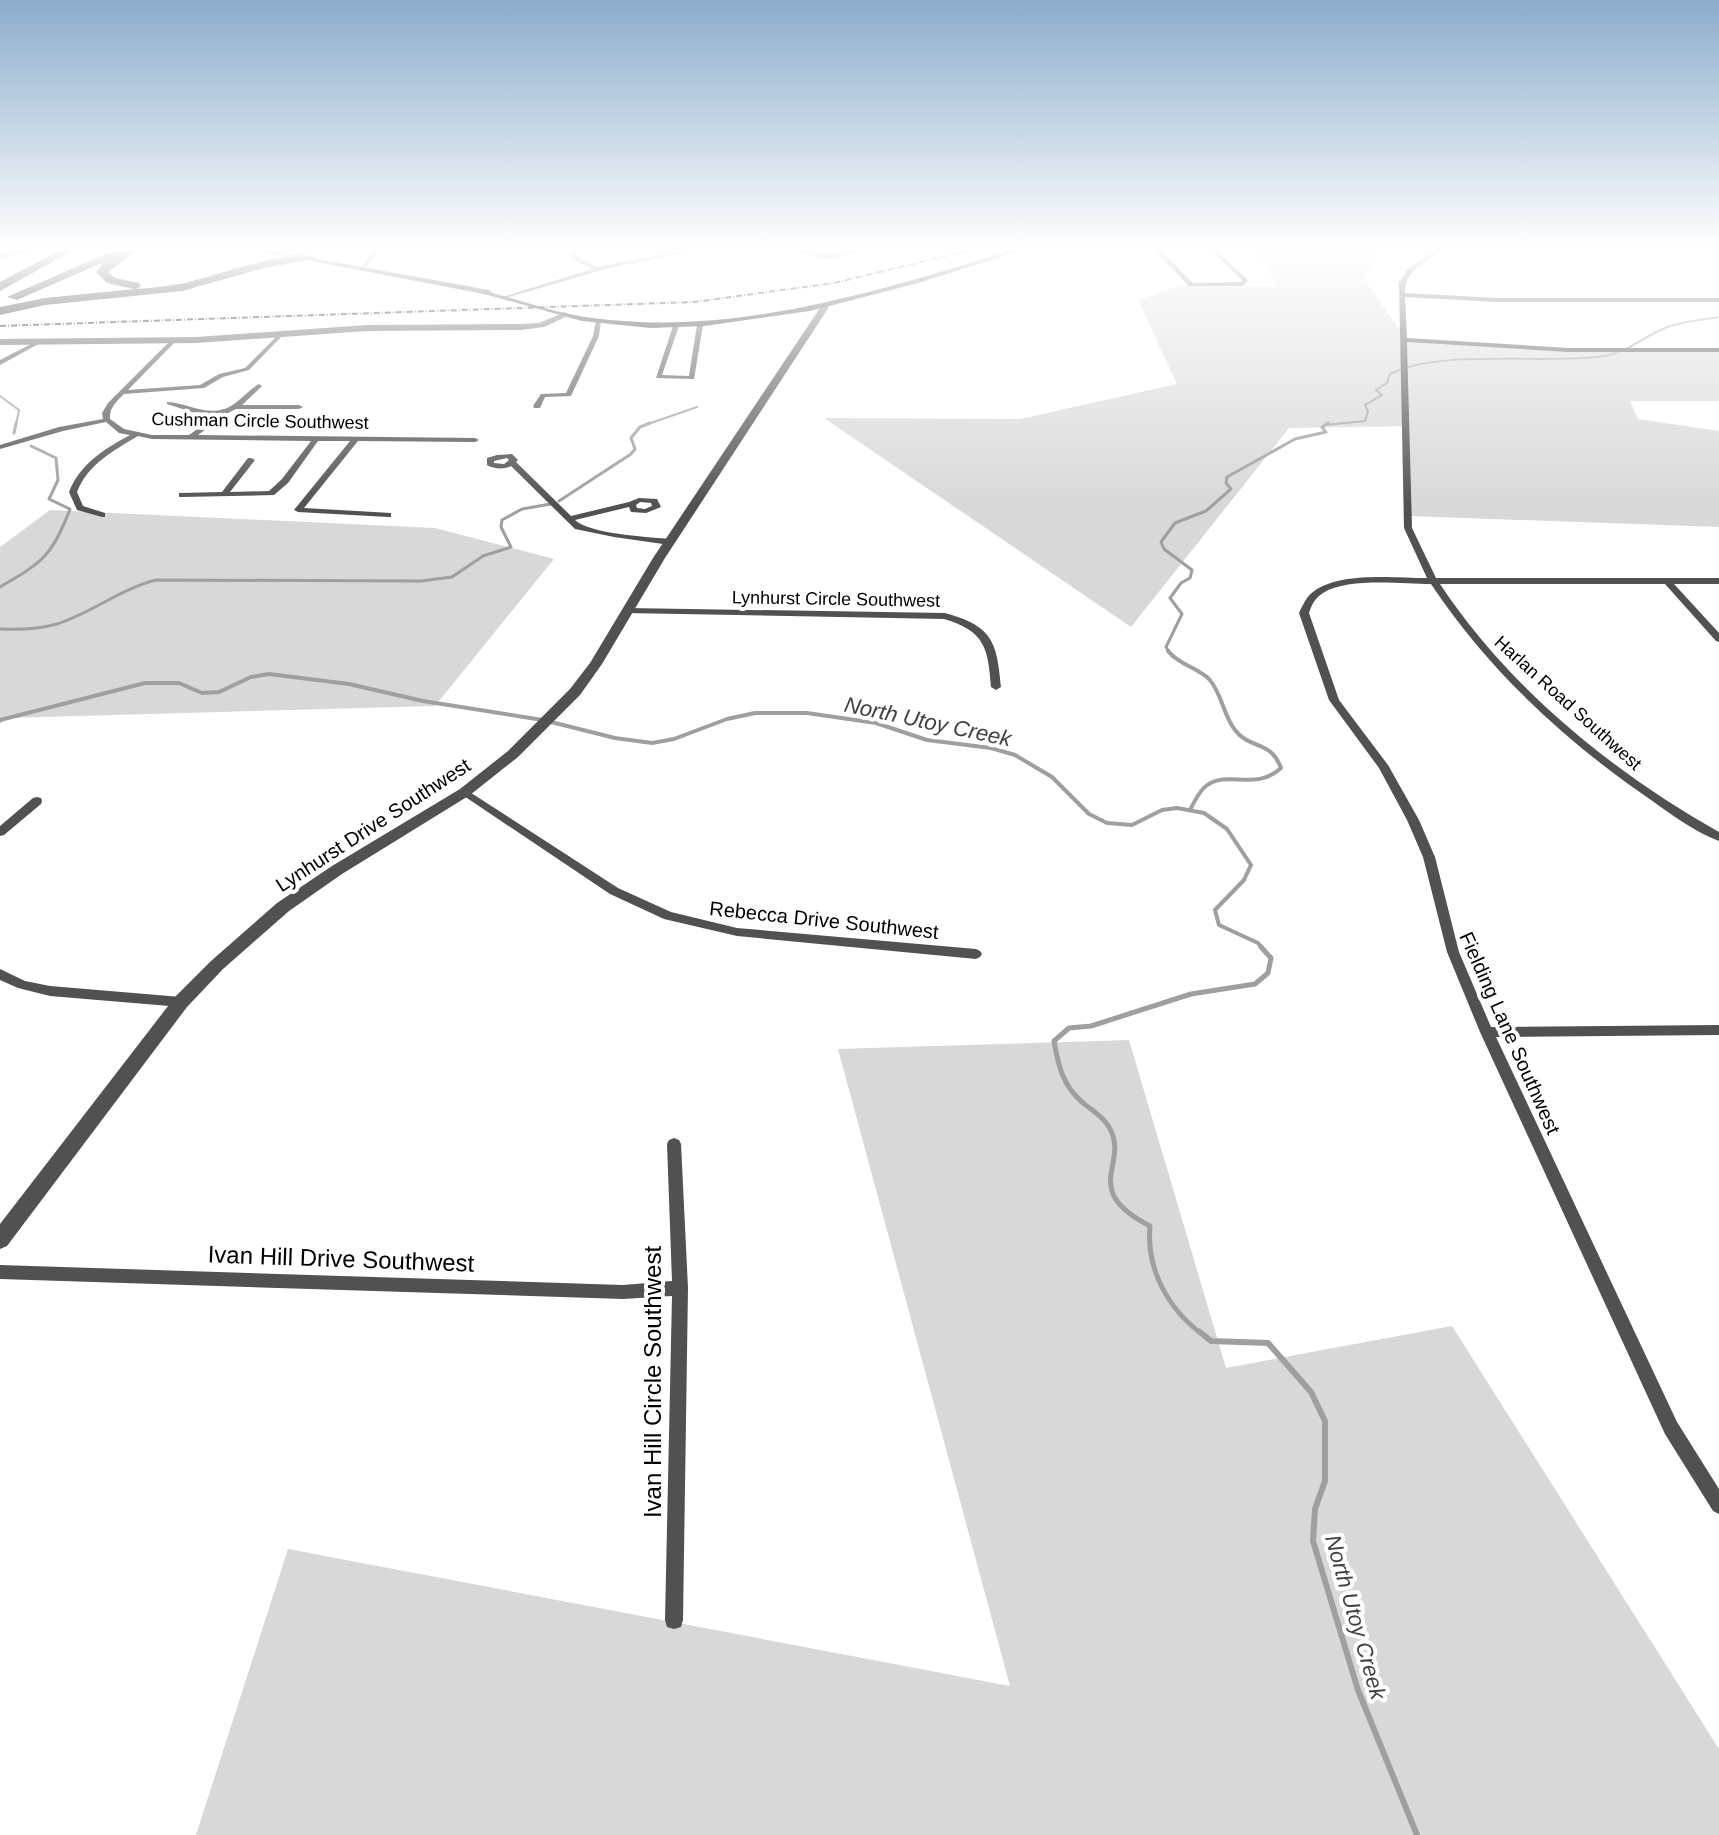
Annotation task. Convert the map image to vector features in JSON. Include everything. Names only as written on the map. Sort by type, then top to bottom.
[{"type":"street","points":[[0,342],[173,341],[256,336]]},
{"type":"street","points":[[122,392],[202,387],[221,375],[247,369],[279,336]]},
{"type":"street","points":[[537,406],[543,395],[569,395],[596,336]]},
{"type":"street","points":[[673,336],[658,377],[692,378],[699,350],[698,336]]},
{"type":"street","name":"Lynhurst Drive Southwest","points":[[0,1240],[181,1002],[239,944],[283,907],[337,870],[465,792],[513,754],[575,692],[807,336]]},
{"type":"street","name":"Harlan Road Southwest","points":[[1404,336],[1408,528],[1416,553],[1498,665],[1603,761],[1662,804],[1719,837]]},
{"type":"street","points":[[1404,340],[1569,350],[1719,350]]},
{"type":"street","points":[[0,363],[41,341]]},
{"type":"street","points":[[0,447],[107,420],[110,404],[173,341]]},
{"type":"street","points":[[191,437],[237,407],[259,386]]},
{"type":"street","points":[[169,403],[202,413],[223,414]]},
{"type":"street","points":[[237,407],[299,407]]},
{"type":"street","name":"Cushman Circle Southwest","points":[[107,420],[122,431],[135,435],[475,440]]},
{"type":"street","points":[[102,515],[80,508],[73,492],[76,482],[108,449],[135,435]]},
{"type":"street","points":[[182,495],[277,490],[316,439]]},
{"type":"street","points":[[356,439],[298,510],[388,515]]},
{"type":"street","points":[[224,494],[251,460]]},
{"type":"street","points":[[513,463],[569,519],[588,531],[670,542]]},
{"type":"street","points":[[569,519],[632,504]]},
{"type":"street","points":[[1667,581],[1719,639]]},
{"type":"street","name":"Fielding Lane Southwest","points":[[1719,581],[1337,584],[1313,594],[1304,613],[1334,700],[1384,767],[1413,820],[1429,857],[1453,952],[1487,1032],[1671,1428],[1719,1505]]},
{"type":"street","name":"Lynhurst Circle Southwest","points":[[628,611],[945,616],[969,623],[986,636],[994,661],[996,687]]},
{"type":"street","name":"Rebecca Drive Southwest","points":[[465,792],[614,891],[668,916],[737,932],[976,954]]},
{"type":"street","points":[[0,832],[37,801]]},
{"type":"street","points":[[0,974],[22,985],[50,991],[181,1002]]},
{"type":"street","points":[[1487,1032],[1719,1030]]},
{"type":"street","name":"Ivan Hill Circle Southwest","points":[[674,1144],[680,1288],[674,1620]]},
{"type":"street","name":"Ivan Hill Drive Southwest","points":[[0,1272],[623,1292],[680,1288]]},
{"type":"shaded area","points":[[1155,336],[1404,336],[1408,342],[1563,351],[1719,351],[1719,401],[1630,401],[1638,419],[1719,431],[1719,527],[1409,516],[1408,426],[1289,428],[1131,627],[824,418],[1020,419],[1177,384]]},
{"type":"shaded area","points":[[50,510],[435,528],[554,559],[435,706],[6,718],[0,724],[0,547]]},
{"type":"shaded area","points":[[1129,1040],[1226,1368],[1452,1326],[1719,1749],[1719,1835],[196,1835],[288,1549],[1010,1686],[838,1049]]},
{"type":"waterway","points":[[1325,425],[1365,421],[1368,411],[1365,405],[1382,395],[1376,390],[1387,383],[1390,374],[1412,366],[1465,359],[1604,356],[1650,336]]},
{"type":"waterway","points":[[0,396],[19,410],[16,425]]},
{"type":"waterway","points":[[645,425],[697,407]]},
{"type":"waterway","points":[[14,433],[16,423]]},
{"type":"waterway","points":[[645,425],[650,423]]},
{"type":"waterway","points":[[559,501],[631,454],[635,449],[631,438],[645,425]]},
{"type":"waterway","points":[[1170,653],[1166,647],[1182,614],[1170,598],[1181,583],[1190,578],[1192,570],[1164,549],[1161,542],[1175,523],[1206,511],[1231,489],[1226,483],[1227,477],[1295,439],[1326,432],[1322,427],[1325,425]]},
{"type":"waterway","points":[[0,587],[27,571],[44,556],[58,538],[70,509],[49,499],[58,480],[56,458],[31,446]]},
{"type":"waterway","points":[[0,629],[29,629],[57,624],[156,580],[421,581],[452,577],[483,556],[511,547],[501,527],[502,520],[522,509],[551,504]]},
{"type":"waterway","points":[[1170,653],[1209,679],[1235,730],[1271,753],[1281,768],[1262,779],[1215,781],[1201,791],[1191,808]]},
{"type":"waterway","name":"North Utoy Creek","points":[[0,720],[145,683],[179,683],[202,693],[219,692],[251,677],[269,674],[349,684],[423,701],[543,720]]},
{"type":"waterway","name":"North Utoy Creek","points":[[551,722],[615,738],[652,743],[755,713],[807,713],[876,723],[927,740],[991,748],[1015,755],[1052,777],[1089,814],[1107,823],[1132,825],[1162,810],[1177,808],[1204,813],[1227,829],[1251,865],[1244,880],[1215,910],[1219,925],[1258,943],[1263,949]]},
{"type":"waterway","name":"North Utoy Creek","points":[[1202,1334],[1179,1313],[1162,1287],[1152,1258],[1150,1226],[1128,1213],[1116,1200],[1111,1188],[1115,1153],[1109,1127],[1070,1089],[1060,1067],[1054,1041],[1069,1028],[1091,1026],[1191,994],[1255,984],[1268,973],[1271,958],[1261,947]]},
{"type":"waterway","name":"North Utoy Creek","points":[[1200,1332],[1211,1341],[1268,1343],[1311,1392],[1325,1421],[1325,1481],[1315,1509],[1313,1541],[1358,1690],[1417,1835]]}]
